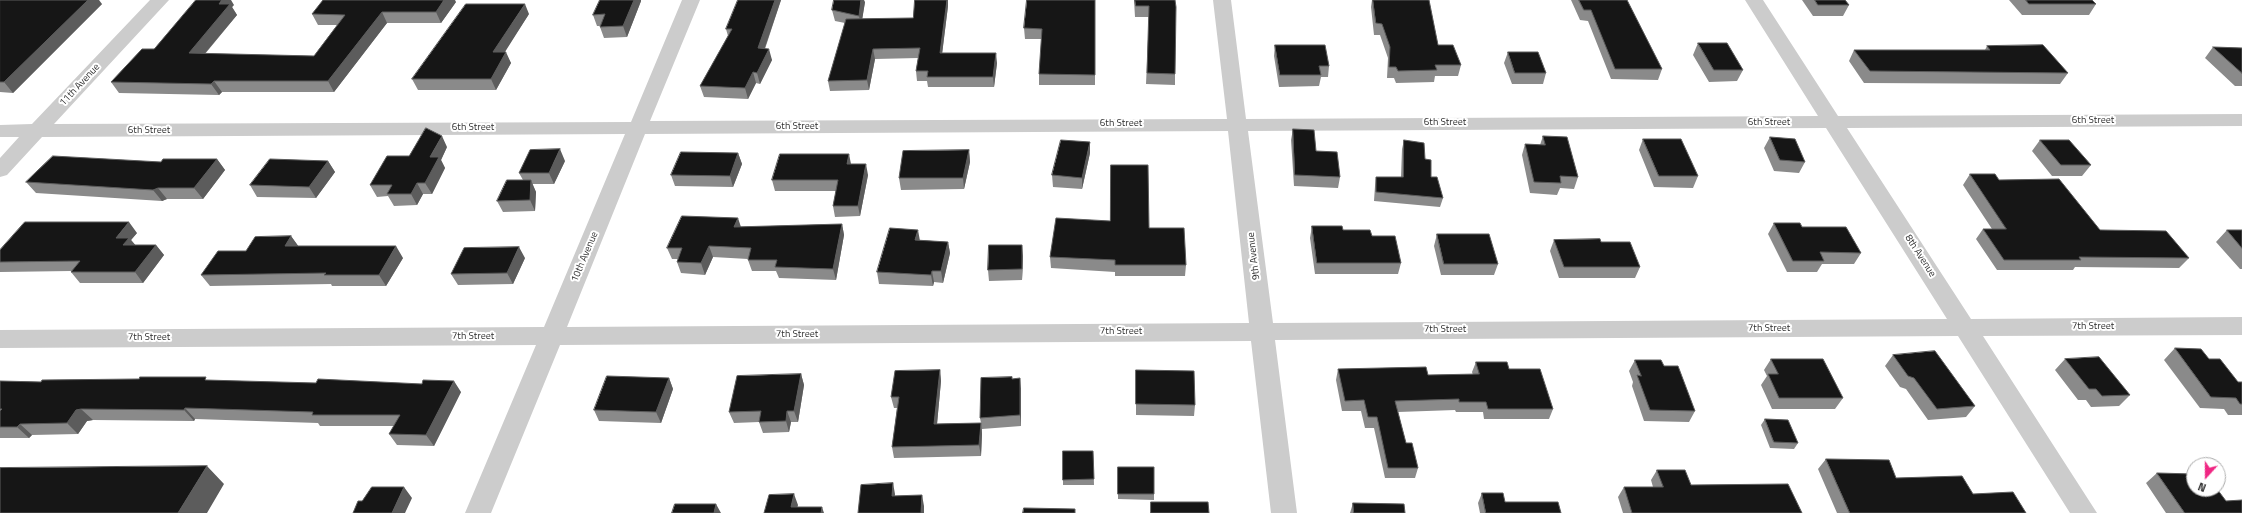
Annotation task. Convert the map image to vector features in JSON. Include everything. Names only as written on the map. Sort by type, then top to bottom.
[{"type":"street","name":"11th Avenue","points":[[0,170],[160,0]]},
{"type":"street","name":"10th Avenue","points":[[478,513],[691,0]]},
{"type":"street","name":"9th Avenue","points":[[1222,0],[1284,513]]},
{"type":"street","name":"8th Avenue","points":[[1754,0],[1834,122],[2084,513]]},
{"type":"street","name":"6th Street","points":[[0,132],[1238,124],[2242,120]]},
{"type":"street","name":"7th Street","points":[[0,339],[552,337],[1263,331],[2242,326]]},
{"type":"building","points":[[0,0],[88,0],[4,82],[0,82]]},
{"type":"building","points":[[196,0],[222,0],[219,4],[230,4],[189,53],[314,56],[345,15],[312,14],[323,0],[444,0],[436,12],[382,12],[328,81],[214,81],[211,84],[111,82],[142,49],[154,49]]},
{"type":"building","points":[[600,0],[634,0],[623,26],[600,27],[605,14],[593,15]]},
{"type":"building","points":[[738,0],[775,0],[758,48],[769,49],[757,73],[753,72],[745,88],[700,86],[732,29],[726,29]]},
{"type":"building","points":[[834,0],[861,0],[859,16],[832,10]]},
{"type":"building","points":[[915,0],[947,0],[940,53],[996,53],[993,77],[927,77],[928,71],[916,71],[920,48],[873,49],[867,80],[828,81],[846,19],[913,18]]},
{"type":"building","points":[[1027,0],[1095,0],[1095,75],[1039,74],[1042,29],[1024,28]]},
{"type":"building","points":[[1135,0],[1175,0],[1175,74],[1147,73],[1149,6],[1136,6]]},
{"type":"building","points":[[1373,0],[1429,0],[1438,45],[1453,45],[1461,65],[1435,65],[1437,70],[1398,71],[1396,67],[1389,67],[1390,47],[1382,24],[1376,23]]},
{"type":"building","points":[[1579,0],[1627,0],[1662,69],[1615,69],[1591,10],[1584,10]]},
{"type":"building","points":[[1815,0],[1845,0],[1849,5],[1818,5]]},
{"type":"building","points":[[2026,0],[2092,0],[2096,4],[2029,4]]},
{"type":"building","points":[[466,4],[525,4],[493,52],[506,52],[491,79],[412,79]]},
{"type":"building","points":[[1698,43],[1727,43],[1743,70],[1714,70]]},
{"type":"building","points":[[1275,45],[1325,45],[1329,66],[1319,66],[1321,75],[1280,75]]},
{"type":"building","points":[[2043,45],[2068,73],[1870,71],[1854,50],[1990,50],[1987,46]]},
{"type":"building","points":[[2213,47],[2242,48],[2242,73]]},
{"type":"building","points":[[1508,52],[1538,52],[1546,73],[1515,73]]},
{"type":"building","points":[[426,128],[442,136],[430,157],[439,157],[425,183],[417,183],[411,194],[387,194],[392,185],[370,185],[387,156],[409,156]]},
{"type":"building","points":[[1293,129],[1314,130],[1316,151],[1337,152],[1340,177],[1295,175]]},
{"type":"building","points":[[1543,136],[1567,137],[1578,177],[1560,176],[1561,183],[1534,182],[1525,144],[1545,145]]},
{"type":"building","points":[[1770,137],[1795,139],[1805,162],[1780,160]]},
{"type":"building","points":[[1643,139],[1681,139],[1698,176],[1659,176]]},
{"type":"building","points":[[1061,140],[1090,142],[1082,178],[1052,175]]},
{"type":"building","points":[[1404,140],[1424,143],[1425,159],[1431,160],[1431,177],[1437,177],[1443,198],[1376,192],[1376,177],[1403,177]]},
{"type":"building","points":[[2040,140],[2069,140],[2091,165],[2061,165]]},
{"type":"building","points":[[560,149],[549,173],[519,173],[530,150]]},
{"type":"building","points":[[969,150],[963,178],[899,178],[903,151]]},
{"type":"building","points":[[681,152],[738,153],[730,176],[671,175]]},
{"type":"building","points":[[780,154],[849,154],[847,164],[866,164],[858,206],[833,206],[838,180],[772,180]]},
{"type":"building","points":[[53,156],[161,162],[163,159],[217,159],[194,188],[158,188],[153,190],[26,182]]},
{"type":"building","points":[[270,159],[328,161],[309,187],[250,185]]},
{"type":"building","points":[[1111,165],[1148,165],[1149,228],[1184,228],[1186,265],[1115,265],[1115,260],[1050,257],[1056,218],[1110,221]]},
{"type":"building","points":[[1970,174],[1995,174],[1999,180],[2059,179],[2100,230],[2166,231],[2189,258],[2079,257],[2081,260],[2004,260],[1983,229],[2006,229]]},
{"type":"building","points":[[507,180],[531,180],[530,200],[497,201]]},
{"type":"building","points":[[682,216],[738,218],[734,227],[842,224],[833,269],[775,267],[777,260],[748,260],[751,248],[709,246],[701,263],[677,262],[682,248],[667,248]]},
{"type":"building","points":[[25,222],[129,222],[116,238],[129,238],[123,245],[156,245],[135,272],[71,272],[80,261],[0,262],[0,250]]},
{"type":"building","points":[[1774,223],[1800,223],[1802,227],[1846,227],[1861,253],[1820,252],[1824,261],[1793,261]]},
{"type":"building","points":[[1312,226],[1342,226],[1343,230],[1370,230],[1372,236],[1395,236],[1401,263],[1317,263]]},
{"type":"building","points":[[890,228],[918,230],[915,240],[948,242],[941,271],[932,271],[931,275],[877,272]]},
{"type":"building","points":[[2227,230],[2242,230],[2242,248]]},
{"type":"building","points":[[1437,234],[1489,234],[1498,264],[1444,264]]},
{"type":"building","points":[[291,236],[285,246],[396,246],[379,275],[324,275],[326,273],[201,275],[218,251],[246,251],[255,237]]},
{"type":"building","points":[[1600,239],[1601,242],[1630,242],[1640,267],[1564,267],[1554,240]]},
{"type":"building","points":[[989,245],[1022,245],[1022,269],[988,270]]},
{"type":"building","points":[[519,247],[507,273],[451,274],[464,248]]},
{"type":"building","points":[[2175,348],[2201,349],[2209,359],[2220,359],[2238,382],[2242,382],[2242,404],[2240,404],[2236,398],[2211,397]]},
{"type":"building","points":[[1935,351],[1975,406],[1937,409],[1914,378],[1908,376],[1893,355]]},
{"type":"building","points":[[2099,357],[2130,395],[2102,396],[2096,389],[2089,389],[2065,359]]},
{"type":"building","points":[[1771,359],[1823,359],[1843,398],[1779,398],[1768,374],[1778,374]]},
{"type":"building","points":[[1635,360],[1661,360],[1664,366],[1678,366],[1695,411],[1650,410],[1637,375],[1641,376]]},
{"type":"building","points":[[1476,362],[1507,362],[1509,369],[1540,369],[1553,409],[1488,409],[1486,402],[1459,402],[1459,399],[1395,401],[1406,443],[1412,443],[1418,468],[1388,468],[1377,417],[1368,417],[1364,400],[1345,401],[1338,369],[1426,367],[1428,375],[1479,374]]},
{"type":"building","points":[[940,370],[934,424],[981,423],[979,445],[892,447],[899,397],[891,397],[895,371]]},
{"type":"building","points":[[1136,370],[1194,371],[1195,405],[1136,404]]},
{"type":"building","points":[[801,374],[794,411],[787,411],[786,421],[759,422],[761,411],[729,412],[737,376]]},
{"type":"building","points":[[607,376],[669,378],[656,412],[594,410]]},
{"type":"building","points":[[140,377],[206,377],[205,380],[316,383],[318,379],[422,384],[423,380],[454,381],[426,435],[389,434],[400,415],[312,415],[313,412],[185,408],[184,410],[81,409],[76,410],[67,423],[20,424],[17,427],[0,427],[0,411],[2,409],[0,409],[0,381],[41,382],[42,380],[139,379]]},
{"type":"building","points":[[1012,377],[1012,379],[1020,378],[1020,415],[980,418],[981,378]]},
{"type":"building","points":[[1765,419],[1788,420],[1798,443],[1774,442]]},
{"type":"building","points":[[1063,451],[1093,451],[1094,479],[1063,480]]},
{"type":"building","points":[[1826,459],[1889,460],[1896,478],[1962,476],[1973,494],[2013,492],[2026,513],[1850,513]]},
{"type":"building","points":[[207,466],[178,513],[0,513],[0,468]]},
{"type":"building","points":[[1118,467],[1154,467],[1154,494],[1118,494]]},
{"type":"building","points":[[1657,470],[1685,470],[1691,485],[1788,484],[1802,513],[1632,513],[1624,487],[1663,487]]},
{"type":"building","points":[[2157,473],[2186,474],[2186,497],[2223,497],[2226,501],[2242,500],[2242,513],[2185,513]]},
{"type":"building","points":[[893,483],[892,496],[922,495],[921,513],[858,513],[861,485]]},
{"type":"building","points":[[372,487],[404,487],[392,513],[353,513],[358,501],[362,501]]},
{"type":"building","points":[[1482,493],[1503,493],[1505,502],[1558,502],[1561,513],[1486,513]]},
{"type":"building","points":[[794,494],[791,507],[822,507],[821,513],[764,513],[769,495]]},
{"type":"building","points":[[1151,502],[1208,502],[1209,513],[1151,513]]},
{"type":"building","points":[[1353,503],[1404,504],[1405,513],[1354,513]]},
{"type":"building","points":[[675,504],[716,504],[714,513],[672,513]]},
{"type":"building","points":[[1024,508],[1075,509],[1075,513],[1023,513]]}]
